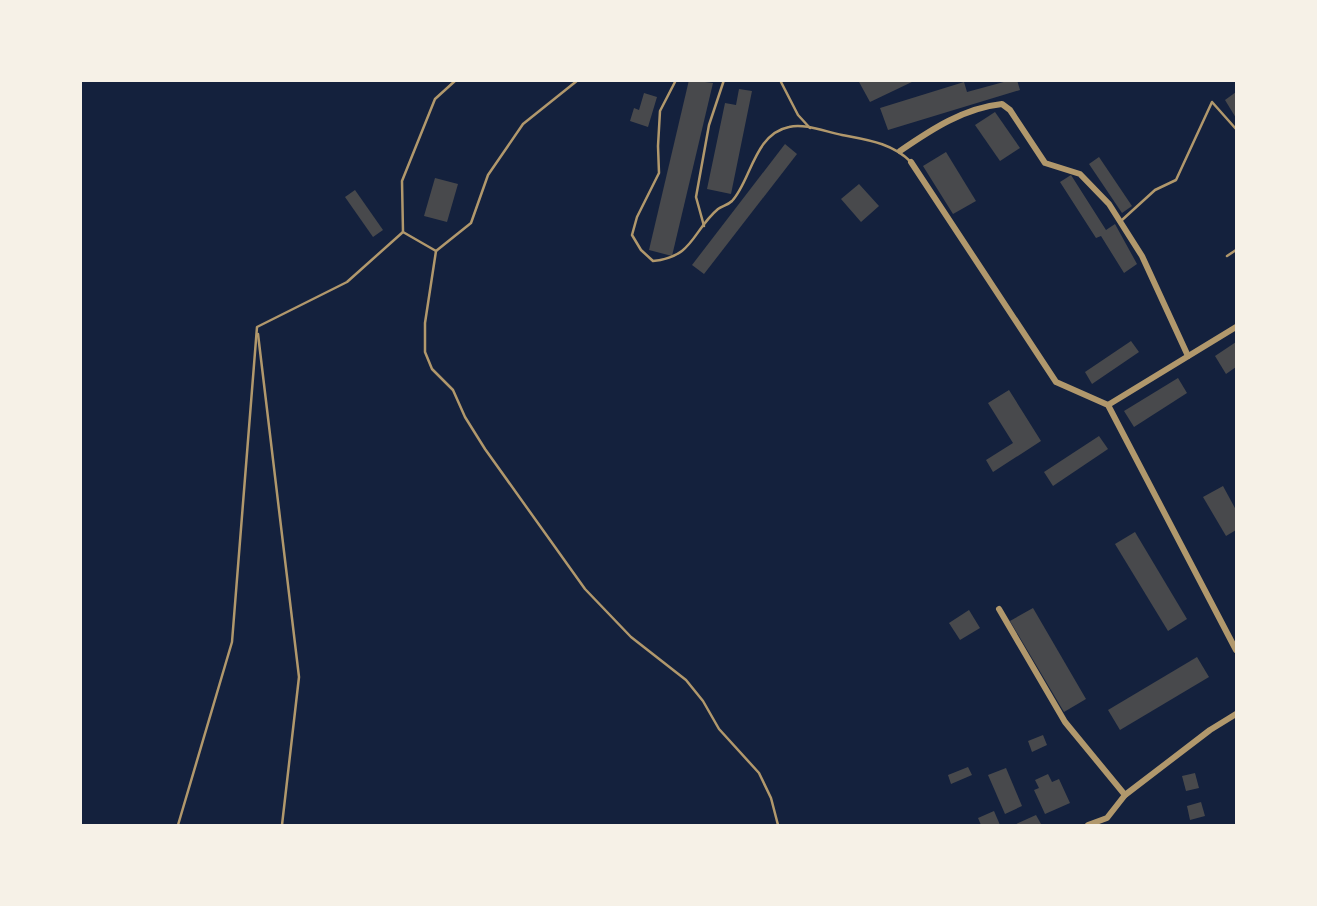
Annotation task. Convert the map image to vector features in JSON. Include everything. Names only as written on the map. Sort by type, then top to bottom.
[{"type":"street","points":[[900,151],[930,131],[980,106],[1002,104],[1010,110],[1045,163],[1080,174],[1110,204],[1142,256],[1188,356]]},
{"type":"street","points":[[911,162],[1056,382],[1108,405],[1237,650]]},
{"type":"street","points":[[1108,405],[1237,327]]},
{"type":"street","points":[[999,609],[1065,722],[1125,795]]},
{"type":"street","points":[[1088,825],[1105,822],[1125,795],[1210,730],[1237,714]]},
{"type":"lane","points":[[257,327],[347,282],[403,232],[402,181],[435,99],[456,80]]},
{"type":"lane","points":[[578,80],[523,124],[488,176],[471,223],[436,251],[425,323],[425,352],[432,369],[453,390],[465,417],[485,449],[585,589],[631,637],[686,680],[703,701],[719,729],[759,774],[771,798],[778,825]]},
{"type":"lane","points":[[676,80],[660,111],[659,173],[637,217],[632,235],[641,250],[653,261],[670,259],[688,246],[718,209],[731,202],[764,141],[787,127],[877,142],[900,151],[911,162]]},
{"type":"lane","points":[[704,227],[696,197],[709,125],[724,80]]},
{"type":"lane","points":[[780,80],[798,115],[811,129]]},
{"type":"lane","points":[[1121,222],[1155,190],[1176,180],[1212,102],[1237,129]]},
{"type":"lane","points":[[403,232],[436,251]]},
{"type":"lane","points":[[1227,256],[1237,250]]},
{"type":"lane","points":[[178,825],[232,642],[257,327]]},
{"type":"lane","points":[[257,327],[299,677],[282,825]]},
{"type":"building","points":[[689,80],[713,83],[672,256],[649,250]]},
{"type":"building","points":[[858,80],[914,80],[914,81],[870,102]]},
{"type":"building","points":[[1017,80],[1020,90],[888,130],[880,108],[964,82],[967,92]]},
{"type":"building","points":[[739,89],[752,91],[731,194],[707,189],[725,103],[736,105]]},
{"type":"building","points":[[1236,92],[1236,118],[1225,100]]},
{"type":"building","points":[[644,93],[657,97],[648,127],[630,121],[634,108],[639,110]]},
{"type":"building","points":[[995,112],[1020,148],[1000,161],[975,125]]},
{"type":"building","points":[[785,144],[797,154],[704,274],[692,265]]},
{"type":"building","points":[[946,152],[976,201],[953,214],[923,166]]},
{"type":"building","points":[[1099,157],[1132,206],[1122,213],[1089,164]]},
{"type":"building","points":[[1071,175],[1106,230],[1115,224],[1137,264],[1124,273],[1101,236],[1096,238],[1060,182]]},
{"type":"building","points":[[435,178],[458,184],[447,222],[424,216]]},
{"type":"building","points":[[859,184],[879,206],[861,222],[841,199]]},
{"type":"building","points":[[355,190],[383,230],[373,237],[345,197]]},
{"type":"building","points":[[1131,341],[1139,352],[1092,384],[1085,372]]},
{"type":"building","points":[[1236,342],[1236,367],[1226,374],[1215,356]]},
{"type":"building","points":[[1178,378],[1187,393],[1134,427],[1124,411]]},
{"type":"building","points":[[1009,390],[1041,441],[993,472],[986,460],[1013,443],[988,403]]},
{"type":"building","points":[[1099,436],[1108,449],[1053,486],[1044,472]]},
{"type":"building","points":[[1223,486],[1236,510],[1236,530],[1226,536],[1203,497]]},
{"type":"building","points":[[1135,532],[1187,619],[1168,631],[1115,544]]},
{"type":"building","points":[[1033,608],[1086,699],[1064,712],[1010,621]]},
{"type":"building","points":[[969,610],[980,628],[960,640],[949,623]]},
{"type":"building","points":[[1197,657],[1209,677],[1120,730],[1108,710]]},
{"type":"building","points":[[1043,735],[1047,745],[1032,752],[1028,741]]},
{"type":"building","points":[[968,767],[972,775],[951,784],[948,775]]},
{"type":"building","points":[[1006,768],[1022,806],[1005,814],[988,775]]},
{"type":"building","points":[[1195,773],[1199,788],[1186,791],[1182,776]]},
{"type":"building","points":[[1048,774],[1052,782],[1059,779],[1070,803],[1045,814],[1034,790],[1039,788],[1035,780]]},
{"type":"building","points":[[1201,802],[1205,816],[1190,820],[1187,806]]},
{"type":"building","points":[[994,811],[1000,825],[981,825],[978,818]]},
{"type":"building","points":[[1036,815],[1041,824],[1014,825]]}]
